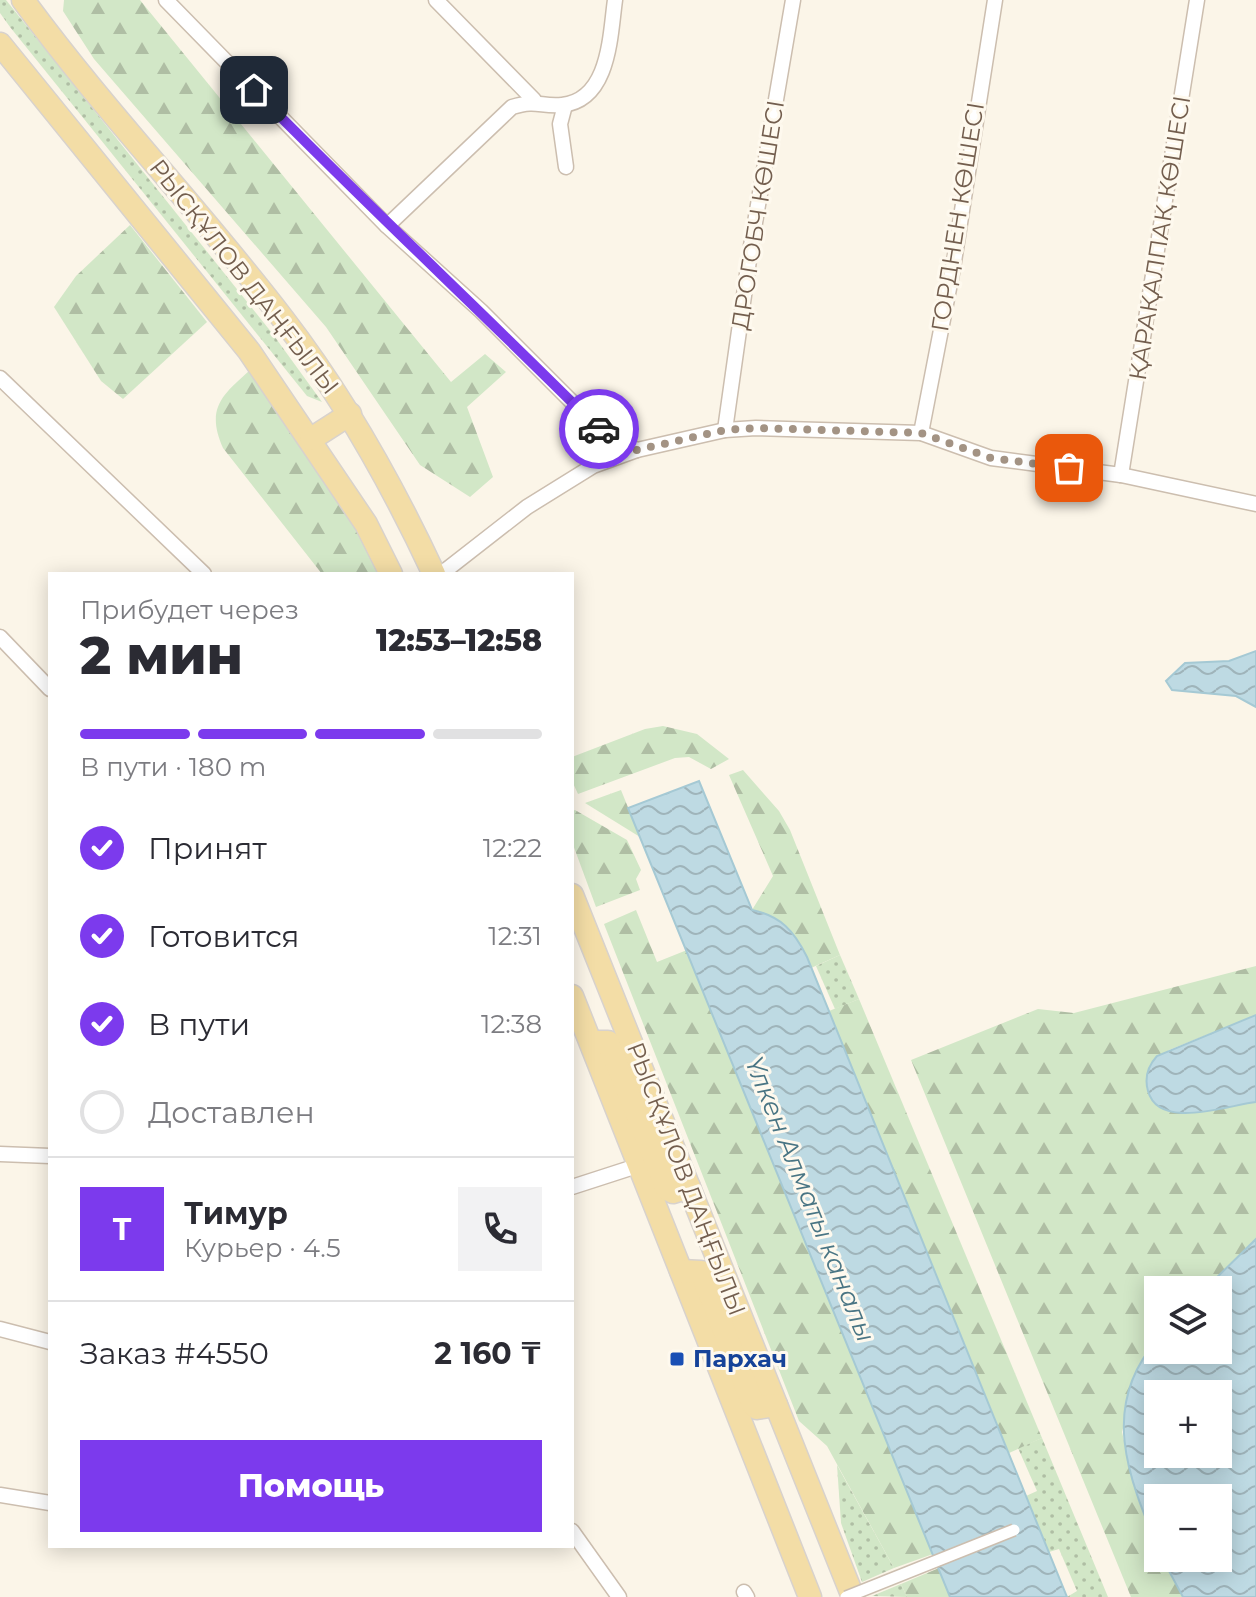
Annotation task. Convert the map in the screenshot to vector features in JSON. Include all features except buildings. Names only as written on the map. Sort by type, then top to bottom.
[{"type":"main road","name":"РЫСҚҰЛОВ ДАҢҒЫЛЫ","points":[[23,0],[276,310],[350,414],[404,510],[433,572]]},
{"type":"main road","name":"РЫСҚҰЛОВ ДАҢҒЫЛЫ","points":[[0,44],[241,340],[366,524],[390,572]]},
{"type":"main road","points":[[311,439],[350,414]]},
{"type":"main road","name":"РЫСҚҰЛОВ ДАҢҒЫЛЫ","points":[[574,900],[853,1597]]},
{"type":"main road","name":"РЫСҚҰЛОВ ДАҢҒЫЛЫ","points":[[574,1001],[810,1597]]},
{"type":"main road","points":[[591,1042],[608,1042],[667,1189],[673,1192],[689,1187]]},
{"type":"main road","points":[[681,1271],[696,1269],[701,1272],[753,1404],[757,1408],[776,1405]]},
{"type":"street","points":[[166,0],[387,226],[481,311],[605,435],[637,450]]},
{"type":"street","points":[[436,0],[534,100]]},
{"type":"street","points":[[387,226],[512,107],[534,100],[565,105],[585,94],[606,63],[615,0]]},
{"type":"street","name":"ДРОГОБЧ КӨШЕСІ","points":[[725,430],[751,246],[793,0]]},
{"type":"street","name":"ГОРДНЕН КӨШЕСІ","points":[[921,433],[953,268],[995,0]]},
{"type":"street","name":"ҚАРАҚАЛПАҚ КӨШЕСІ","points":[[1121,475],[1197,0]]},
{"type":"street","points":[[565,105],[560,124],[566,167]]},
{"type":"street","points":[[0,378],[202,572]]},
{"type":"street","points":[[444,572],[556,487],[593,466],[637,450],[725,430],[756,428],[921,433],[991,458],[1121,475],[1256,504]]},
{"type":"street","points":[[0,637],[48,687]]},
{"type":"street","points":[[0,1154],[48,1156]]},
{"type":"street","points":[[574,1186],[640,1165]]},
{"type":"street","points":[[0,1329],[48,1341]]},
{"type":"street","points":[[0,1495],[48,1503]]},
{"type":"street","points":[[846,1597],[1014,1530]]},
{"type":"street","points":[[574,1534],[619,1597]]},
{"type":"green space","points":[[0,0],[6,0],[272,333],[322,402],[307,396],[10,27],[0,13]]},
{"type":"green space","points":[[64,0],[140,0],[451,382],[485,354],[506,372],[467,407],[493,477],[470,497],[420,465],[326,327],[94,59],[63,11]]},
{"type":"green space","points":[[130,225],[207,322],[123,399],[101,381],[54,307],[76,276]]},
{"type":"green space","points":[[249,371],[331,486],[381,572],[320,572],[223,448],[216,413],[231,388]]},
{"type":"green space","points":[[663,726],[697,734],[729,759],[711,769],[689,757],[675,758],[578,794],[574,785],[574,756],[645,729]]},
{"type":"green space","points":[[743,770],[779,811],[790,830],[840,955],[811,968],[796,938],[782,923],[752,910],[773,876],[729,775]]},
{"type":"green space","points":[[621,790],[640,837],[585,803]]},
{"type":"green space","points":[[574,810],[627,840],[641,870],[636,879],[640,890],[596,907],[574,847]]},
{"type":"green space","points":[[636,910],[657,962],[687,950],[933,1554],[894,1568],[827,1446],[799,1421],[604,924]]},
{"type":"green space","points":[[840,955],[859,999],[835,1009],[816,966]]},
{"type":"green space","points":[[1256,966],[1256,1015],[1169,1050],[1150,1065],[1160,1106],[1195,1112],[1256,1102],[1256,1239],[1218,1276],[1144,1276],[1144,1358],[1122,1432],[1144,1512],[1144,1572],[1170,1572],[1183,1597],[1131,1597],[911,1060],[1038,1009],[1074,1013]]},
{"type":"green space","points":[[859,999],[1042,1438],[1009,1453],[829,1011]]},
{"type":"green space","points":[[1042,1438],[1108,1597],[1067,1597],[1077,1591],[1059,1549],[1049,1552],[1026,1496],[1037,1491],[1018,1448]]},
{"type":"green space","points":[[837,1465],[894,1568],[862,1582],[841,1523]]},
{"type":"green space","points":[[939,1568],[950,1597],[907,1597],[901,1584]]},
{"type":"green space","points":[[901,1584],[907,1597],[872,1596]]},
{"type":"water","points":[[1256,651],[1256,707],[1236,696],[1172,690],[1166,681],[1185,663],[1229,661]]},
{"type":"water","name":"Үлкен Алматы каналы","points":[[699,781],[752,910],[771,916],[786,926],[807,957],[1067,1597],[950,1597],[628,808]]},
{"type":"water","points":[[1256,1015],[1256,1102],[1196,1113],[1166,1110],[1155,1103],[1146,1081],[1149,1068],[1157,1056]]},
{"type":"water","points":[[1256,1239],[1256,1597],[1183,1597],[1170,1572],[1232,1572],[1232,1484],[1144,1484],[1144,1513],[1129,1468],[1124,1415],[1129,1390],[1144,1358],[1144,1364],[1232,1364],[1232,1276],[1218,1276]]},
{"type":"way so far","points":[[599,429],[637,450],[725,430],[756,428],[921,433],[991,458],[1069,468]]},
{"type":"place","name":"Пархач","points":[[677,1359]]},
{"type":"route","points":[[254,90],[387,226],[481,311],[599,429]]}]
